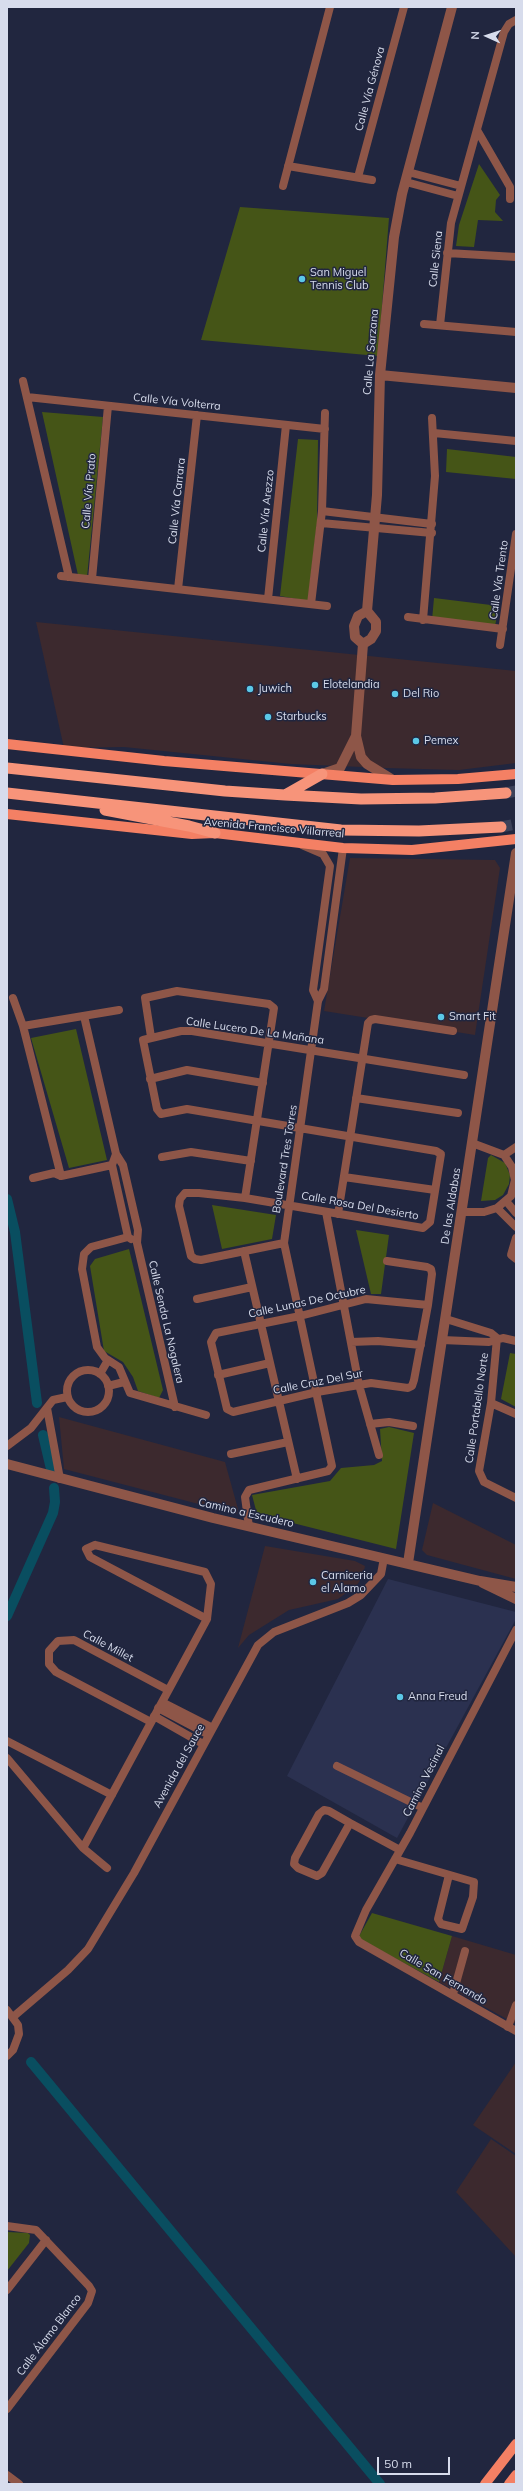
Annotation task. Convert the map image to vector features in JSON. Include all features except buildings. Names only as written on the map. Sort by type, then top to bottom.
[{"type":"highway","points":[[7,768],[225,791],[285,795],[427,798],[506,793]]},
{"type":"highway","points":[[285,795],[322,774]]},
{"type":"highway","name":"Avenida Francisco Villarreal","points":[[7,793],[342,830],[419,831],[501,826]]},
{"type":"highway","points":[[68,800],[214,833]]},
{"type":"main road","points":[[7,744],[393,780],[449,780],[516,774]]},
{"type":"main road","name":"Avenida Francisco Villarreal","points":[[7,814],[192,834],[214,833],[302,845],[343,848],[412,850],[516,838]]},
{"type":"main road","points":[[485,2484],[516,2444]]},
{"type":"main road","points":[[509,2484],[516,2475]]},
{"type":"street","points":[[283,186],[330,7]]},
{"type":"street","name":"Calle Vía Génova","points":[[358,177],[404,7]]},
{"type":"street","name":"Calle La Sarzana","points":[[367,611],[375,523],[380,375],[394,237],[407,177],[452,7]]},
{"type":"street","name":"Calle Siena","points":[[440,325],[451,223],[504,32],[509,24],[516,20]]},
{"type":"street","points":[[477,130],[510,187],[510,199]]},
{"type":"street","points":[[288,166],[372,180]]},
{"type":"street","points":[[407,177],[461,186]]},
{"type":"street","points":[[407,177],[458,196]]},
{"type":"street","points":[[447,253],[516,257]]},
{"type":"street","points":[[424,324],[516,332]]},
{"type":"street","points":[[380,375],[516,388]]},
{"type":"street","points":[[23,381],[65,576],[327,606]]},
{"type":"street","name":"Calle Vía Volterra","points":[[27,397],[325,429]]},
{"type":"street","name":"Calle Vía Prato","points":[[92,579],[108,406]]},
{"type":"street","points":[[311,604],[322,511],[325,429],[324,413]]},
{"type":"street","name":"Calle Vía Carrara","points":[[178,589],[196,415]]},
{"type":"street","points":[[423,620],[436,476],[432,418]]},
{"type":"street","name":"Calle Vía Arezzo","points":[[268,599],[286,424]]},
{"type":"street","points":[[434,433],[516,441]]},
{"type":"street","points":[[322,511],[375,523],[432,533]]},
{"type":"street","points":[[321,522],[432,524]]},
{"type":"street","name":"Calle Vía Trento","points":[[500,645],[516,534]]},
{"type":"street","points":[[367,611],[376,622],[376,631],[371,639],[363,644],[355,637],[354,626],[358,616],[367,611]]},
{"type":"street","name":"Calle Vía Trento","points":[[408,617],[503,629]]},
{"type":"street","points":[[363,644],[356,736],[361,757],[366,764],[393,780]]},
{"type":"street","points":[[322,774],[340,768],[356,736]]},
{"type":"street","points":[[302,845],[323,854],[329,860],[330,866],[325,895],[331,904]]},
{"type":"street","name":"Boulevard Tres Torres","points":[[297,1479],[328,1471],[332,1461],[284,1243],[288,1205],[301,1129],[318,1000],[324,989],[331,904],[343,848]]},
{"type":"street","name":"De las Aldabas","points":[[408,1563],[516,853]]},
{"type":"street","points":[[245,1198],[251,1161],[257,1121],[274,1013],[272,1006],[177,990],[145,998],[144,1003],[151,1037],[143,1040],[142,1045],[157,1109],[160,1114],[187,1109],[257,1121],[301,1129]]},
{"type":"street","points":[[13,998],[23,1026],[61,1176]]},
{"type":"street","points":[[23,1026],[119,1010]]},
{"type":"street","name":"Calle Senda La Nogalera","points":[[84,1016],[116,1154],[123,1165],[138,1230],[137,1243],[175,1406]]},
{"type":"street","points":[[338,1214],[368,1023],[371,1020],[453,1031]]},
{"type":"street","name":"Calle Lucero De La Mañana","points":[[151,1037],[192,1031],[464,1075]]},
{"type":"street","points":[[150,1079],[187,1070],[263,1083]]},
{"type":"street","points":[[356,1098],[458,1113]]},
{"type":"street","name":"Calle Rosa Del Desierto","points":[[244,1251],[201,1260],[192,1258],[179,1202],[185,1193],[245,1198],[423,1228],[430,1222],[441,1157],[439,1152],[301,1129]]},
{"type":"street","points":[[462,1212],[484,1212],[497,1208],[511,1196],[513,1188],[513,1161],[504,1155],[472,1143]]},
{"type":"street","points":[[504,1155],[516,1147]]},
{"type":"street","points":[[162,1157],[191,1152],[251,1161]]},
{"type":"street","points":[[116,1154],[112,1165],[128,1237],[137,1243]]},
{"type":"street","points":[[33,1178],[54,1173],[61,1176],[112,1165]]},
{"type":"street","points":[[344,1177],[435,1190]]},
{"type":"street","points":[[506,1201],[516,1213]]},
{"type":"street","points":[[497,1208],[516,1227]]},
{"type":"street","points":[[326,1212],[342,1305],[359,1385],[378,1455]]},
{"type":"street","points":[[128,1237],[91,1247],[84,1254],[82,1262],[95,1342],[108,1360],[119,1367],[127,1389],[133,1396],[206,1415]]},
{"type":"street","points":[[516,1238],[511,1255],[516,1259]]},
{"type":"street","points":[[250,1527],[246,1493],[297,1479],[244,1251],[284,1243]]},
{"type":"street","points":[[351,1342],[378,1341],[421,1345],[428,1305],[431,1269],[427,1266],[387,1261]]},
{"type":"street","points":[[197,1299],[252,1287]]},
{"type":"street","name":"Calle Lunas De Octubre","points":[[218,1375],[211,1342],[216,1333],[300,1316],[366,1299],[428,1305]]},
{"type":"street","points":[[446,1319],[491,1333],[497,1338],[516,1341]]},
{"type":"street","points":[[442,1340],[489,1342],[497,1338]]},
{"type":"street","name":"Calle Portabello Norte","points":[[497,1338],[491,1403],[480,1467],[482,1480],[516,1498]]},
{"type":"street","name":"Calle Cruz Del Sur","points":[[218,1375],[225,1405],[227,1409],[233,1412],[317,1392],[371,1382],[408,1388],[414,1384],[421,1345]]},
{"type":"street","points":[[100,1374],[108,1360]]},
{"type":"street","points":[[218,1375],[270,1363]]},
{"type":"street","points":[[86,1370],[100,1374],[108,1386],[107,1400],[96,1410],[82,1412],[76,1408],[67,1397],[69,1382],[79,1372],[86,1370]]},
{"type":"street","points":[[108,1386],[124,1382]]},
{"type":"street","points":[[7,1446],[31,1428],[53,1400],[67,1397]]},
{"type":"street","points":[[491,1403],[516,1414]]},
{"type":"street","points":[[47,1408],[60,1479]]},
{"type":"street","points":[[370,1424],[389,1422],[413,1426]]},
{"type":"street","points":[[231,1454],[288,1442]]},
{"type":"street","name":"Camino a Escudero","points":[[7,1464],[60,1479],[250,1527],[480,1581],[516,1587]]},
{"type":"street","points":[[83,1848],[207,1619],[211,1584],[209,1575],[205,1572],[95,1545],[86,1549],[90,1557],[207,1619]]},
{"type":"street","name":"Avenida del Sauce","points":[[13,2017],[68,1970],[88,1949],[134,1873],[253,1652],[265,1638],[274,1632],[348,1603],[361,1595],[381,1574],[384,1558]]},
{"type":"street","name":"Camino a Escudero","points":[[480,1581],[516,1598]]},
{"type":"street","name":"Camino Vecinal","points":[[359,1942],[355,1936],[356,1931],[423,1808],[516,1630]]},
{"type":"street","name":"Calle Millet","points":[[157,1712],[56,1672],[49,1664],[49,1652],[58,1641],[74,1640],[168,1690]]},
{"type":"street","points":[[157,1712],[211,1731]]},
{"type":"street","points":[[157,1712],[204,1744]]},
{"type":"street","points":[[7,1741],[112,1795]]},
{"type":"street","points":[[7,1758],[83,1848],[107,1868]]},
{"type":"street","points":[[337,1766],[423,1808]]},
{"type":"street","points":[[350,1823],[322,1873],[318,1876],[302,1871],[294,1864],[295,1858],[320,1814],[324,1810],[329,1811],[400,1850]]},
{"type":"street","points":[[395,1859],[449,1874],[474,1882],[473,1897],[462,1930],[441,1924],[438,1919],[449,1874]]},
{"type":"street","name":"Calle San Fernando","points":[[359,1942],[512,2029]]},
{"type":"street","points":[[452,1994],[465,1951]]},
{"type":"street","points":[[512,2029],[516,2005]]},
{"type":"street","points":[[7,2010],[13,2017],[19,2034],[16,2046],[7,2056]]},
{"type":"street","points":[[7,2226],[36,2230],[46,2240],[7,2290]]},
{"type":"street","name":"Calle Álamo Blanco","points":[[7,2409],[88,2303],[92,2291],[46,2240]]},
{"type":"street","points":[[7,2475],[20,2484]]},
{"type":"shaded area","points":[[36,622],[516,671],[516,763],[459,770],[386,768],[291,764],[124,747],[64,748]]},
{"type":"shaded area","points":[[350,858],[495,860],[500,868],[475,1035],[324,1011]]},
{"type":"shaded area","points":[[59,1417],[225,1462],[238,1509],[237,1514],[64,1469]]},
{"type":"shaded area","points":[[433,1503],[516,1545],[516,1579],[427,1555],[422,1550]]},
{"type":"shaded area","points":[[265,1546],[355,1561],[365,1566],[363,1576],[357,1585],[338,1599],[289,1610],[249,1635],[238,1648]]},
{"type":"shaded area","name":"Anna Freud","points":[[388,1579],[516,1612],[516,1619],[397,1838],[287,1776]]},
{"type":"shaded area","points":[[452,1936],[516,1955],[516,2024],[439,1982]]},
{"type":"shaded area","points":[[516,2062],[516,2154],[473,2125]]},
{"type":"shaded area","points":[[491,2139],[516,2156],[516,2257],[456,2192]]},
{"type":"green space","points":[[479,164],[500,195],[496,200],[495,212],[503,221],[478,220],[474,247],[456,246],[459,225]]},
{"type":"green space","name":"San Miguel Tennis Club","points":[[240,207],[389,218],[378,356],[201,340]]},
{"type":"green space","points":[[42,412],[103,417],[87,577],[78,575]]},
{"type":"green space","points":[[298,439],[318,440],[317,523],[308,601],[280,596]]},
{"type":"green space","points":[[447,449],[516,457],[516,479],[446,472]]},
{"type":"green space","points":[[434,598],[499,606],[495,626],[432,620]]},
{"type":"green space","points":[[76,1029],[107,1160],[69,1168],[31,1038]]},
{"type":"green space","points":[[491,1155],[505,1163],[510,1175],[509,1184],[503,1195],[495,1200],[481,1201],[488,1158]]},
{"type":"green space","points":[[212,1205],[276,1215],[272,1239],[222,1249]]},
{"type":"green space","points":[[356,1230],[389,1235],[381,1294],[371,1294]]},
{"type":"green space","points":[[129,1249],[163,1390],[159,1398],[138,1391],[133,1377],[123,1362],[104,1351],[90,1266],[95,1259]]},
{"type":"green space","points":[[510,1353],[516,1354],[516,1407],[501,1399]]},
{"type":"green space","points":[[389,1427],[414,1433],[396,1549],[257,1514],[252,1495],[330,1481],[341,1468],[374,1465],[382,1461],[380,1429]]},
{"type":"green space","points":[[372,1913],[452,1936],[439,1982],[358,1938]]},
{"type":"green space","points":[[7,2232],[28,2233],[30,2235],[29,2243],[7,2271]]},
{"type":"waterway","points":[[7,1199],[15,1232],[37,1403]]},
{"type":"waterway","points":[[43,1435],[51,1469]]},
{"type":"waterway","points":[[7,1616],[53,1513],[55,1502],[54,1488]]},
{"type":"waterway","points":[[31,2062],[380,2484]]},
{"type":"tunnel","points":[[506,793],[516,791]]},
{"type":"tunnel","points":[[501,827],[516,824]]},
{"type":"place","name":"San Miguel Tennis Club","points":[[302,279]]},
{"type":"place","name":"Elotelandia","points":[[315,685]]},
{"type":"place","name":"Juwich","points":[[250,689]]},
{"type":"place","name":"Del Rio","points":[[395,694]]},
{"type":"place","name":"Starbucks","points":[[268,717]]},
{"type":"place","name":"Pemex","points":[[416,741]]},
{"type":"place","name":"Smart Fit","points":[[441,1017]]},
{"type":"place","name":"Carniceria el Alamo","points":[[313,1582]]},
{"type":"place","name":"Anna Freud","points":[[400,1697]]}]
